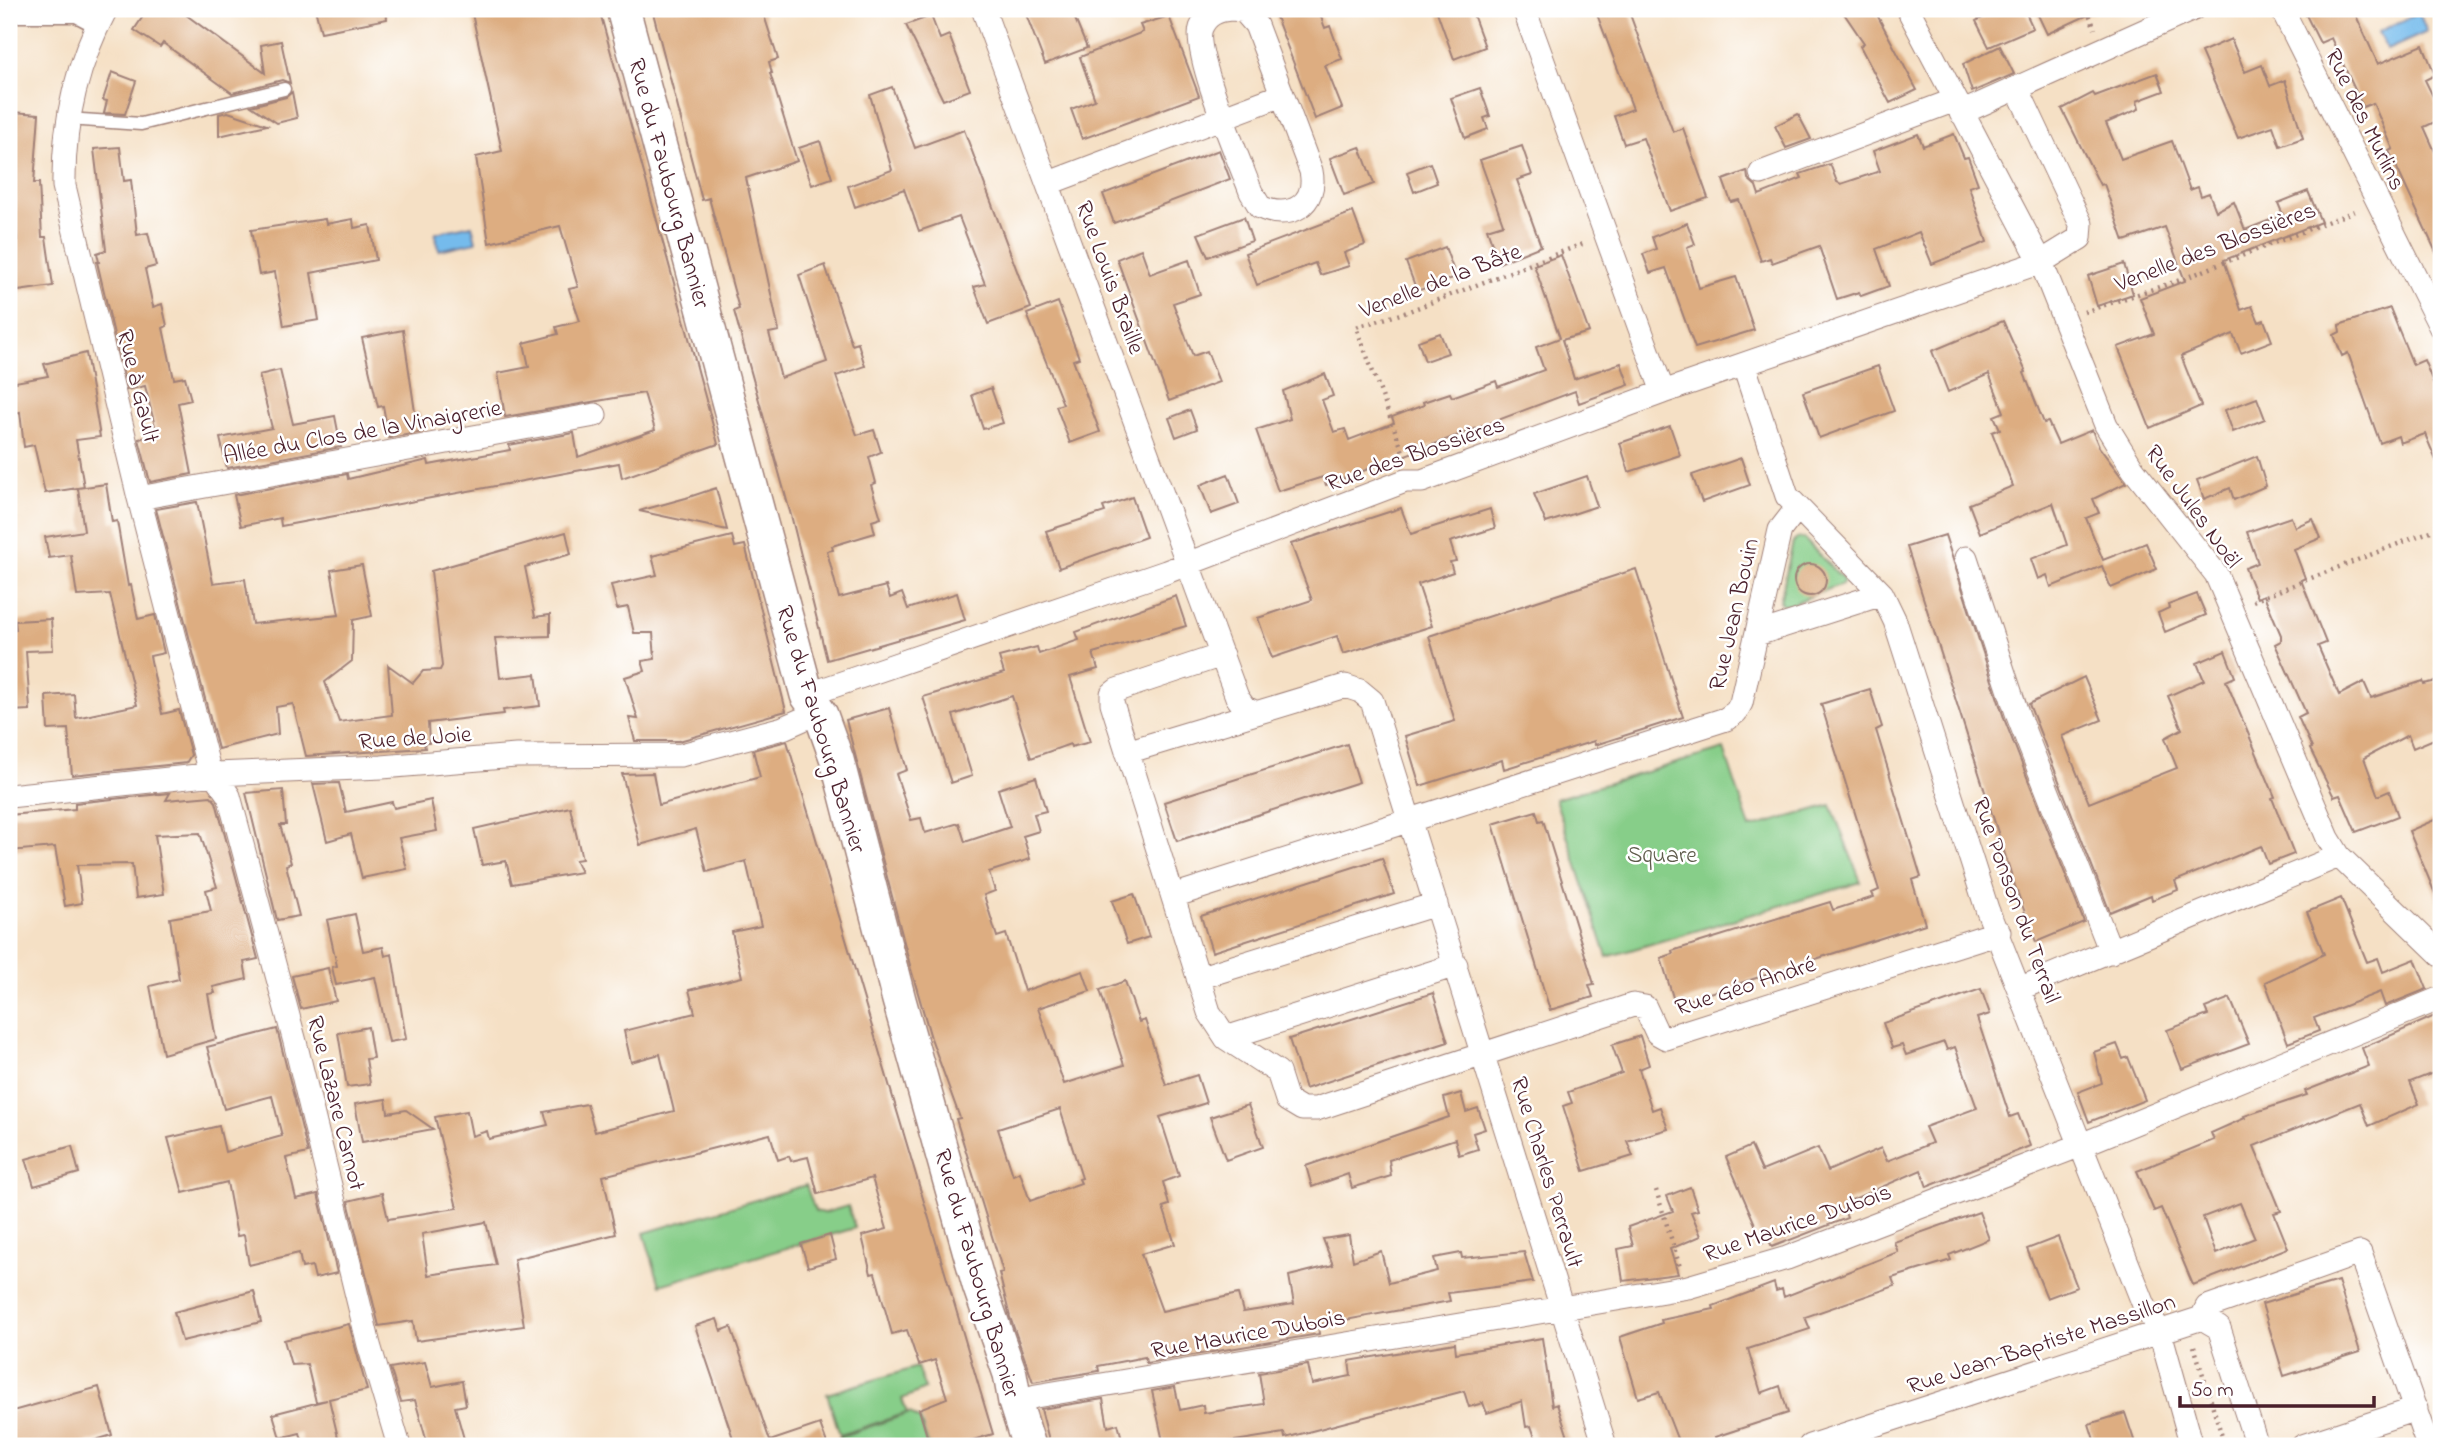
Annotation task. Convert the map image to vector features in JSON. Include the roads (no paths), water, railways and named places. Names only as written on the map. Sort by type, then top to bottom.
[{"type":"main road","name":"Rue du Faubourg Bannier","points":[[623,9],[813,703],[837,760],[899,1000],[982,1296],[1010,1374],[1015,1402],[1029,1446]]},
{"type":"street","name":"Rue Louis Braille","points":[[984,9],[1188,563]]},
{"type":"street","points":[[1524,9],[1663,392]]},
{"type":"street","name":"Rue Jules Noël","points":[[1908,9],[2041,262],[2106,425],[2133,469],[2216,574],[2328,838],[2339,856],[2441,955]]},
{"type":"street","points":[[1761,173],[2017,88],[2193,9]]},
{"type":"street","name":"Rue des Murlins","points":[[2281,9],[2441,328]]},
{"type":"street","points":[[1217,10],[1243,10],[1251,18],[1282,95],[1313,183],[1310,196],[1292,212],[1279,214],[1260,207],[1251,192],[1200,54],[1199,41],[1207,18],[1217,10]]},
{"type":"street","name":"Rue à Gault","points":[[102,18],[75,82],[67,119],[64,186],[139,498],[208,766],[216,775]]},
{"type":"street","name":"Rue des Blossières","points":[[813,703],[1392,485],[1422,481],[1663,392],[2041,262],[2080,238],[2081,224],[2017,88]]},
{"type":"street","points":[[1049,183],[1282,95]]},
{"type":"street","points":[[1744,366],[1783,487],[1797,508]]},
{"type":"street","name":"Allée du Clos de la Vinaigrerie","points":[[139,498],[595,415]]},
{"type":"street","name":"Rue Ponson du Terrail","points":[[1797,508],[1882,594],[1895,621],[1987,909],[2021,988],[2144,1305],[2160,1332],[2192,1446]]},
{"type":"street","name":"Rue Jean Bouin","points":[[1409,821],[1726,719],[1736,712],[1741,703],[1780,530],[1797,508]]},
{"type":"street","points":[[1966,558],[2018,716],[2111,952]]},
{"type":"street","points":[[1188,563],[1237,697],[1244,707],[1256,713]]},
{"type":"street","points":[[1757,634],[1882,594]]},
{"type":"street","name":"Rue Charles Perrault","points":[[1222,655],[1112,695],[1111,703],[1209,1012],[1226,1038],[1278,1072],[1287,1100],[1302,1109],[1316,1109],[1484,1054]]},
{"type":"street","name":"Rue Charles Perrault","points":[[1127,752],[1345,686],[1360,691],[1372,701],[1605,1446]]},
{"type":"street","name":"Rue de Joie","points":[[9,796],[216,775],[516,756],[681,755],[783,727],[813,703]]},
{"type":"street","name":"Rue Lazare Carnot","points":[[216,775],[229,796],[295,1042],[369,1345],[399,1446]]},
{"type":"street","points":[[1173,896],[1409,821]]},
{"type":"street","points":[[2021,988],[2339,856]]},
{"type":"street","points":[[1198,978],[1436,904]]},
{"type":"street","name":"Rue Géo André","points":[[1484,1054],[1633,1005],[1645,1007],[1657,1033],[1666,1038],[1998,932]]},
{"type":"street","points":[[1226,1038],[1456,965]]},
{"type":"street","name":"Rue Maurice Dubois","points":[[1015,1402],[1036,1396],[1688,1287],[1787,1258],[2081,1145],[2441,998]]},
{"type":"street","name":"Rue Jean-Baptiste Massillon","points":[[1810,1446],[2194,1321],[2207,1307],[2360,1253],[2416,1409]]},
{"type":"street","points":[[2194,1321],[2219,1328],[2257,1446]]},
{"type":"street","points":[[2303,1446],[2416,1409],[2428,1446]]},
{"type":"lane","points":[[9,16],[102,18]]},
{"type":"lane","points":[[67,119],[141,124],[284,89]]},
{"type":"water","points":[[2419,13],[2427,32],[2387,50],[2378,32]]},
{"type":"water","points":[[472,225],[476,242],[439,250],[435,233]]},
{"type":"park label","name":"Square","points":[[1662,854]]}]
